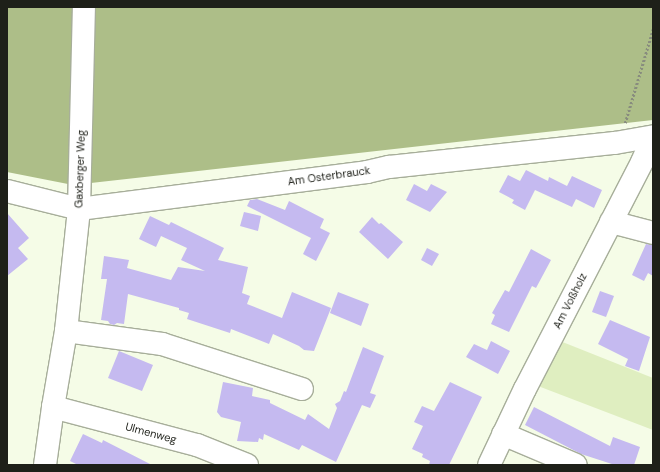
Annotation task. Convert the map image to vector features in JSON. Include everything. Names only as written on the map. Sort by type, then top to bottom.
[{"type":"street","name":"Gaxberger Weg","points":[[45,465],[66,331],[79,209],[84,7]]},
{"type":"street","name":"Am Osterbrauck","points":[[7,191],[79,209],[389,167],[615,143],[653,137]]},
{"type":"street","name":"Am Voßholz","points":[[489,465],[503,434],[642,162],[653,137]]},
{"type":"street","points":[[611,222],[653,233]]},
{"type":"street","points":[[66,331],[162,344],[302,390]]},
{"type":"street","name":"Ulmenweg","points":[[53,407],[197,446],[247,465]]},
{"type":"street","points":[[503,434],[576,465]]},
{"type":"path","points":[[615,143],[625,123],[653,29]]},
{"type":"green space","points":[[7,7],[653,7],[653,120],[73,185],[7,172]]},
{"type":"green space","points":[[560,341],[653,378],[653,430],[538,386]]},
{"type":"building","points":[[526,170],[548,181],[549,177],[567,186],[572,176],[602,190],[594,208],[576,199],[572,207],[535,190],[525,210],[512,203],[514,200],[499,192],[508,175],[520,181]]},
{"type":"building","points":[[414,184],[427,191],[431,184],[447,192],[430,212],[406,200]]},
{"type":"building","points":[[257,199],[285,210],[289,201],[324,219],[320,228],[330,233],[316,261],[303,254],[311,238],[247,206],[250,200]]},
{"type":"building","points":[[244,212],[261,216],[258,231],[240,226]]},
{"type":"building","points":[[7,213],[29,238],[18,248],[28,259],[7,276]]},
{"type":"building","points":[[150,216],[169,225],[171,222],[224,248],[218,260],[248,267],[242,293],[250,296],[247,304],[282,318],[292,292],[331,308],[314,351],[304,350],[299,346],[273,334],[269,344],[231,329],[230,333],[187,319],[189,313],[179,310],[179,308],[128,294],[124,324],[117,323],[114,325],[110,324],[108,321],[101,320],[107,279],[101,279],[104,256],[129,260],[127,268],[171,280],[178,267],[205,271],[181,260],[187,248],[161,236],[156,247],[139,239]]},
{"type":"building","points":[[372,217],[403,242],[388,259],[359,232]]},
{"type":"building","points":[[646,244],[653,245],[653,276],[648,273],[644,281],[632,275]]},
{"type":"building","points":[[427,248],[439,254],[432,266],[421,260]]},
{"type":"building","points":[[531,249],[551,260],[536,288],[532,286],[509,332],[491,324],[495,315],[492,313],[505,290],[509,292]]},
{"type":"building","points":[[600,291],[614,296],[606,317],[592,312]]},
{"type":"building","points":[[338,292],[369,304],[361,326],[330,313]]},
{"type":"building","points":[[610,320],[650,337],[639,371],[625,366],[628,359],[598,344]]},
{"type":"building","points":[[491,341],[510,351],[498,374],[466,357],[474,344],[487,350]]},
{"type":"building","points":[[363,347],[384,356],[370,393],[376,395],[370,408],[362,405],[336,462],[302,445],[299,450],[264,434],[263,440],[259,438],[258,442],[237,441],[241,422],[221,417],[217,412],[223,382],[253,388],[252,396],[270,400],[270,403],[305,420],[308,414],[329,429],[337,408],[335,404],[340,401],[344,391],[346,392]]},
{"type":"building","points":[[119,351],[153,365],[142,391],[108,378]]},
{"type":"building","points":[[450,382],[482,397],[449,465],[429,465],[430,461],[422,457],[423,454],[412,449],[423,426],[414,422],[422,406],[434,411]]},
{"type":"building","points":[[534,407],[610,446],[613,437],[640,447],[634,465],[615,465],[581,454],[525,425]]},
{"type":"building","points":[[83,434],[102,443],[103,440],[152,465],[78,465],[70,461]]}]
